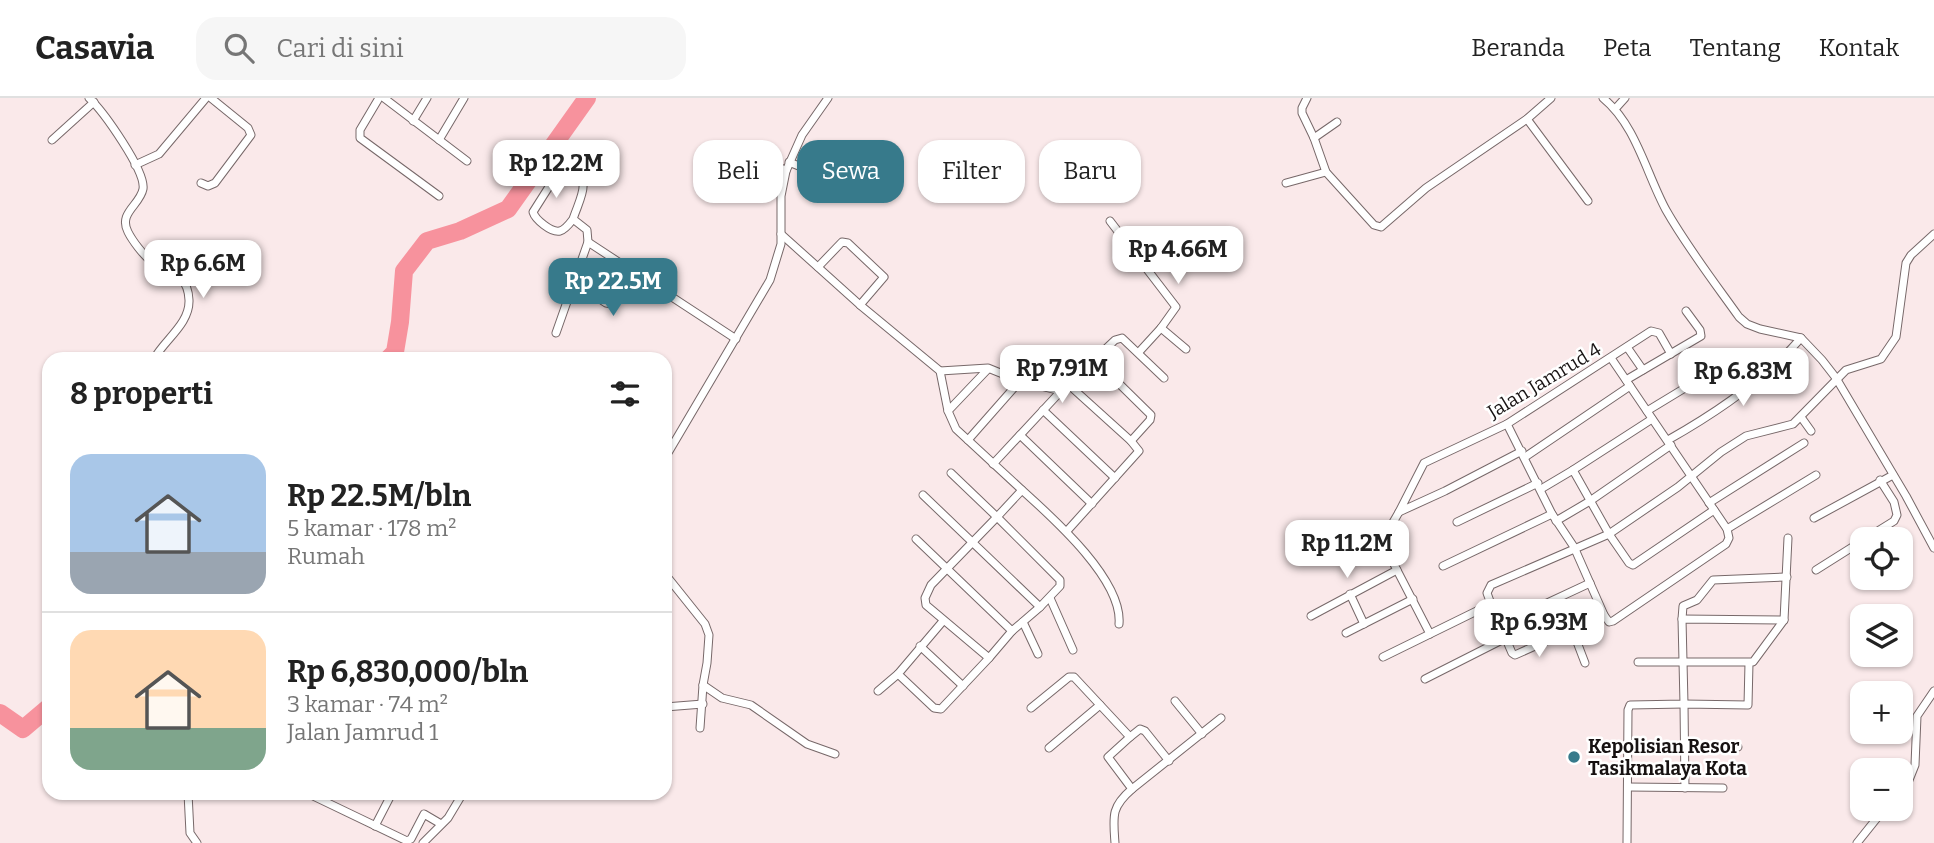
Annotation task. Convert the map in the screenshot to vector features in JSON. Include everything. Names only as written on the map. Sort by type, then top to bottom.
[{"type":"street","points":[[135,165],[159,155],[209,98],[248,128],[251,135],[215,183],[208,186],[201,183]]},
{"type":"street","points":[[439,196],[360,138],[360,130],[382,98],[467,161]]},
{"type":"street","points":[[413,121],[427,98]]},
{"type":"street","points":[[439,140],[464,98]]},
{"type":"street","points":[[672,446],[776,267],[781,244],[781,196],[786,171],[802,135],[828,98]]},
{"type":"street","points":[[1307,98],[1302,113],[1326,172],[1374,225],[1381,227],[1426,188],[1527,119],[1550,98]]},
{"type":"street","points":[[1603,98],[1616,108],[1632,134],[1667,211],[1739,317],[1747,324],[1760,329],[1801,338],[1836,377],[1934,548]]},
{"type":"street","points":[[1616,108],[1625,98]]},
{"type":"street","points":[[52,139],[93,102],[108,120],[135,165],[143,185],[142,192],[126,215],[128,233],[150,260],[178,275],[189,294],[188,312],[159,352]]},
{"type":"street","points":[[1527,119],[1588,201]]},
{"type":"street","points":[[1314,138],[1337,122]]},
{"type":"street","points":[[571,160],[574,160],[584,175],[573,219],[567,227],[555,231],[535,218],[533,212],[564,163],[571,160]]},
{"type":"street","points":[[789,162],[797,165]]},
{"type":"street","points":[[1286,183],[1326,172]]},
{"type":"street","points":[[556,334],[588,242],[587,230],[573,219]]},
{"type":"street","points":[[1110,221],[1176,307],[1139,352]]},
{"type":"street","points":[[781,234],[860,305],[940,371],[948,411],[956,429],[1067,531],[1113,594],[1119,607],[1119,624]]},
{"type":"street","points":[[1604,615],[1515,654],[1512,653],[1487,593],[1491,585],[1609,534],[1749,434],[1785,428],[1801,417],[1836,377],[1846,370],[1879,360],[1896,337],[1906,263],[1934,234]]},
{"type":"street","points":[[588,242],[736,339]]},
{"type":"street","points":[[818,267],[842,242],[848,243],[884,277],[860,305]]},
{"type":"street","points":[[575,283],[612,304],[636,273]]},
{"type":"street","points":[[1430,634],[1383,540],[1399,512],[1524,454],[1643,370],[1701,336],[1700,330],[1686,311]]},
{"type":"street","points":[[1161,328],[1186,349]]},
{"type":"street","name":"Jalan Jamrud 4","points":[[1399,512],[1422,466],[1449,450],[1507,424],[1651,331],[1656,331],[1671,354]]},
{"type":"street","points":[[1443,566],[1590,501],[1749,387],[1801,338]]},
{"type":"street","points":[[993,464],[1061,391],[1118,339],[1125,339],[1164,378]]},
{"type":"street","points":[[1627,347],[1643,370]]},
{"type":"street","points":[[1507,424],[1554,517],[1574,547],[1604,615],[1609,622],[1613,621],[1726,544],[1729,538],[1727,529],[1712,506],[1611,358]]},
{"type":"street","points":[[1095,359],[1151,415],[1150,420],[1131,441]]},
{"type":"street","points":[[1647,411],[1731,360]]},
{"type":"street","points":[[940,371],[988,368],[1020,381],[1061,391]]},
{"type":"street","points":[[948,411],[988,368]]},
{"type":"street","points":[[968,440],[1020,381]]},
{"type":"street","points":[[1067,531],[1139,451],[1069,385]]},
{"type":"street","points":[[1043,410],[1115,478]]},
{"type":"street","points":[[1801,417],[1811,431]]},
{"type":"street","points":[[1457,522],[1573,470],[1652,419]]},
{"type":"street","points":[[1020,435],[1092,505]]},
{"type":"street","points":[[1573,470],[1609,534],[1629,563],[1636,564],[1712,506],[1804,443]]},
{"type":"street","points":[[898,674],[937,709],[942,709],[1012,631],[1060,586],[1060,580],[951,474]]},
{"type":"street","points":[[1727,529],[1816,475]]},
{"type":"street","points":[[1814,518],[1893,475]]},
{"type":"street","points":[[1880,480],[1894,502],[1897,515],[1894,521],[1885,527]]},
{"type":"street","points":[[989,658],[930,610],[925,598],[931,585],[1022,490]]},
{"type":"street","points":[[923,495],[1040,607]]},
{"type":"street","points":[[1638,662],[1749,663],[1757,660],[1784,620],[1788,538]]},
{"type":"street","points":[[916,539],[1012,631]]},
{"type":"street","points":[[1815,570],[1850,549]]},
{"type":"street","points":[[1311,616],[1397,570]]},
{"type":"street","points":[[1685,788],[1683,606],[1697,600],[1713,580],[1787,577]]},
{"type":"street","points":[[672,583],[705,624],[709,635],[700,728]]},
{"type":"street","points":[[1500,625],[1590,583]]},
{"type":"street","points":[[1349,594],[1364,624]]},
{"type":"street","points":[[1050,598],[1073,650]]},
{"type":"street","points":[[1346,633],[1413,599]]},
{"type":"street","points":[[1383,657],[1491,604]]},
{"type":"street","points":[[1682,619],[1784,620]]},
{"type":"street","points":[[878,691],[898,674],[943,621]]},
{"type":"street","points":[[1023,622],[1038,654]]},
{"type":"street","points":[[1572,629],[1586,663]]},
{"type":"street","points":[[1425,679],[1506,638]]},
{"type":"street","points":[[920,646],[963,686]]},
{"type":"street","points":[[1627,843],[1628,710],[1632,703],[1748,705],[1749,663]]},
{"type":"street","points":[[1031,708],[1071,676],[1130,737]]},
{"type":"street","points":[[703,685],[722,698],[751,705],[807,744],[835,754]]},
{"type":"street","points":[[1913,770],[1917,716],[1934,691]]},
{"type":"street","points":[[1175,701],[1202,734]]},
{"type":"street","points":[[672,706],[703,704]]},
{"type":"street","points":[[1049,748],[1100,705]]},
{"type":"street","points":[[1115,843],[1115,810],[1120,799],[1221,718]]},
{"type":"street","points":[[1132,789],[1108,759],[1140,729],[1145,731],[1168,761]]},
{"type":"street","points":[[1628,746],[1738,747]]},
{"type":"street","points":[[1628,787],[1723,788]]},
{"type":"street","points":[[188,800],[190,833],[197,843]]},
{"type":"street","points":[[322,800],[407,841],[411,839],[424,814],[442,824]]},
{"type":"street","points":[[375,825],[388,800]]},
{"type":"street","points":[[424,843],[460,800]]},
{"type":"street","points":[[1857,843],[1875,821]]},
{"type":"waterway","points":[[395,352],[404,271],[427,241],[460,231],[508,209],[587,98]]},
{"type":"waterway","points":[[0,713],[23,729],[42,713]]},
{"type":"place","name":"Kepolisian Resor Tasikmalaya Kota","points":[[1574,757]]}]
